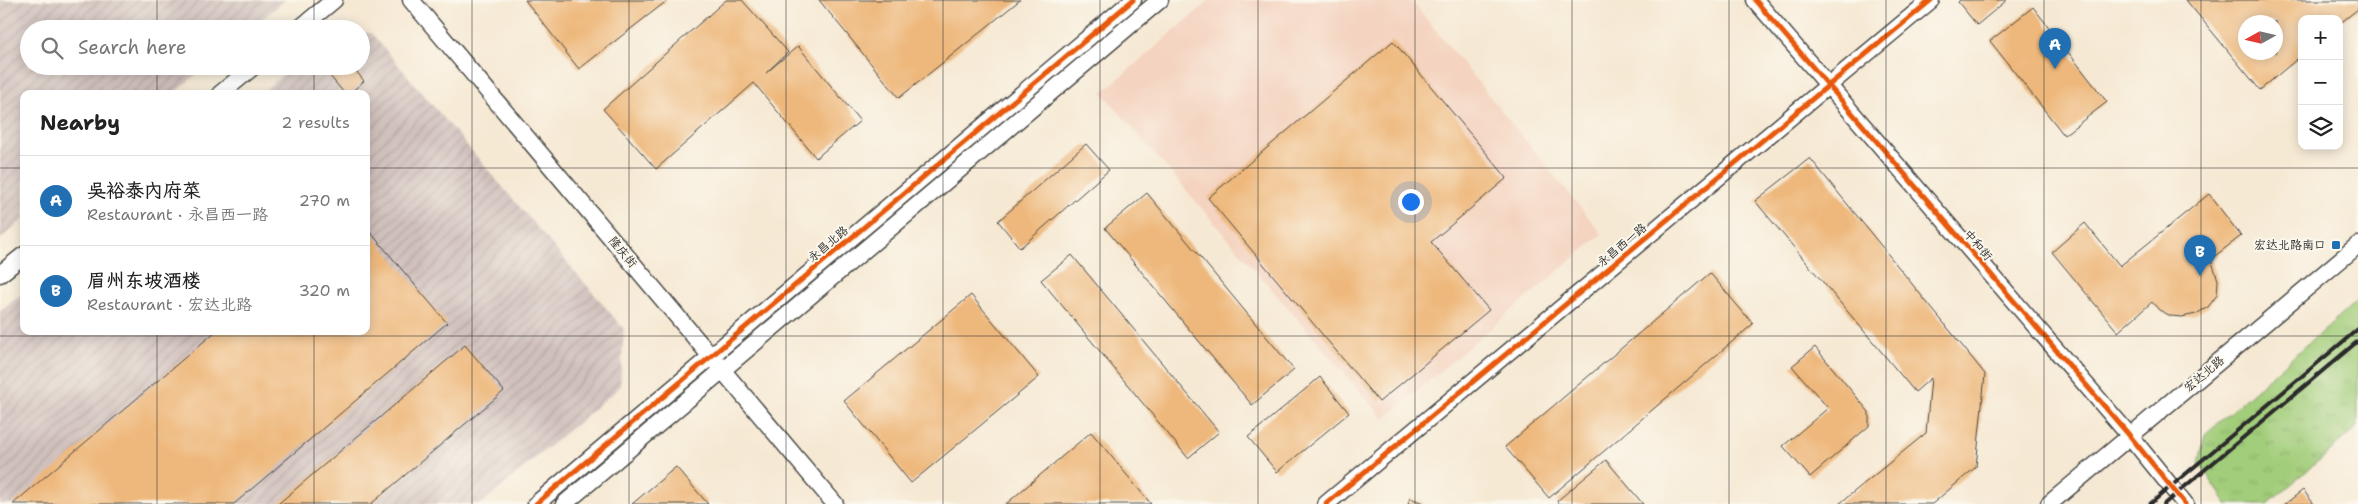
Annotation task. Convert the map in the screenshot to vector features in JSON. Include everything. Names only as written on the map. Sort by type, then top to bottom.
[{"type":"street","points":[[310,20],[334,0]]},
{"type":"street","name":"隆庆街","points":[[411,0],[835,504]]},
{"type":"street","name":"永昌北路","points":[[536,504],[1133,0]]},
{"type":"street","points":[[564,504],[1160,0]]},
{"type":"street","name":"中和街","points":[[1754,0],[2130,436],[2185,504]]},
{"type":"street","name":"永昌西一路","points":[[1326,504],[1931,0]]},
{"type":"street","points":[[225,90],[243,75]]},
{"type":"street","name":"宏达北路","points":[[2049,504],[2358,245]]},
{"type":"street","points":[[0,274],[20,258]]},
{"type":"shaded area","points":[[0,0],[285,0],[262,20],[20,20],[20,75],[195,75],[178,90],[20,90],[20,222],[0,239]]},
{"type":"shaded area","points":[[1210,0],[1411,0],[1602,234],[1384,419],[1102,93]]},
{"type":"shaded area","points":[[371,33],[624,329],[620,387],[481,504],[0,504],[0,312],[20,295],[20,335],[370,335],[370,90],[265,90],[282,75],[370,75]]},
{"type":"green space","points":[[2358,300],[2358,427],[2268,504],[2227,504],[2199,463],[2205,434]]},
{"type":"building","points":[[525,0],[668,0],[579,69]]},
{"type":"building","points":[[726,0],[742,0],[788,52],[766,73],[798,46],[860,121],[816,158],[754,83],[656,169],[603,109]]},
{"type":"building","points":[[819,0],[1020,0],[899,98]]},
{"type":"building","points":[[1960,0],[2007,0],[1977,25],[1958,2]]},
{"type":"building","points":[[2186,0],[2358,0],[2358,9],[2343,21],[2343,15],[2298,15],[2298,58],[2260,90]]},
{"type":"building","points":[[2033,7],[2107,102],[2064,135],[1990,41]]},
{"type":"building","points":[[1393,41],[1507,178],[1431,242],[1489,310],[1379,402],[1208,198]]},
{"type":"building","points":[[329,75],[359,75],[364,81],[354,90],[342,90]]},
{"type":"building","points":[[1086,144],[1109,170],[1020,248],[998,221]]},
{"type":"building","points":[[1810,158],[1985,374],[1976,467],[1932,504],[1839,504],[1926,433],[1931,378],[1915,392],[1755,201]]},
{"type":"building","points":[[1147,193],[1294,370],[1252,405],[1105,228]]},
{"type":"building","points":[[2209,194],[2241,236],[2211,259],[2218,280],[2217,295],[2208,307],[2196,314],[2182,317],[2171,316],[2159,310],[2152,302],[2118,332],[2052,252],[2085,223],[2120,266]]},
{"type":"building","points":[[370,232],[447,323],[234,504],[13,504],[211,335],[370,335]]},
{"type":"building","points":[[1072,255],[1219,432],[1188,458],[1041,280]]},
{"type":"building","points":[[1710,273],[1753,324],[1549,498],[1505,447]]},
{"type":"building","points":[[971,295],[1039,377],[911,483],[844,401]]},
{"type":"building","points":[[465,345],[504,391],[371,504],[278,504]]},
{"type":"building","points":[[1815,347],[1869,412],[1869,426],[1810,477],[1783,446],[1828,408],[1792,366]]},
{"type":"building","points":[[1320,377],[1349,413],[1277,472],[1248,437]]},
{"type":"building","points":[[1091,432],[1151,504],[1006,504]]},
{"type":"building","points":[[1606,460],[1643,504],[1559,504],[1557,501]]},
{"type":"building","points":[[676,467],[708,504],[632,504]]},
{"type":"building","points":[[2303,490],[2314,504],[2285,504]]},
{"type":"building","points":[[1410,498],[1426,504],[1408,504]]},
{"type":"railway","points":[[2150,504],[2358,329]]},
{"type":"railway","points":[[2164,504],[2358,341]]},
{"type":"cycle path","points":[[536,504],[1133,0]]},
{"type":"cycle path","points":[[1755,0],[2130,436],[2185,504]]},
{"type":"cycle path","points":[[1326,504],[1931,0]]},
{"type":"place","name":"吴裕泰内府菜","points":[[2055,69]]},
{"type":"place","name":"宏达北路南口","points":[[2336,245]]},
{"type":"place","name":"眉州东坡酒楼","points":[[2200,276]]}]
